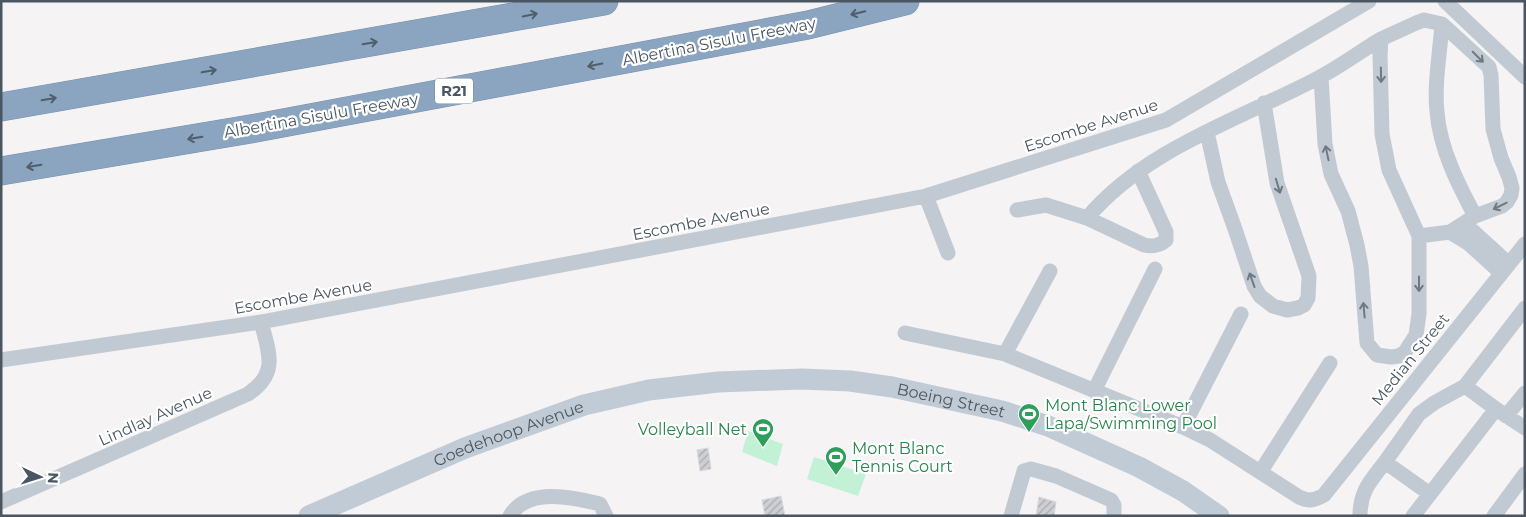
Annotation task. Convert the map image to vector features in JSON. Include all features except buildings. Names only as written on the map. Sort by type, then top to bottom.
[{"type":"highway","points":[[1,106],[604,1]]},
{"type":"highway","name":"Albertina Sisulu Freeway","points":[[1,171],[256,128],[808,25],[905,1]]},
{"type":"main road","name":"Boeing Street","points":[[718,382],[850,381],[892,387],[1002,411],[1048,426],[1131,463],[1183,491],[1219,516]]},
{"type":"main road","name":"Goedehoop Avenue","points":[[308,516],[465,448],[584,405],[649,390],[718,382]]},
{"type":"street","name":"Escombe Avenue","points":[[1,360],[261,322],[926,196],[1166,120],[1369,1]]},
{"type":"street","points":[[1445,1],[1525,77]]},
{"type":"street","points":[[1087,218],[1107,196],[1138,171],[1208,132],[1321,77],[1382,39],[1424,20],[1442,24],[1488,68],[1492,84],[1493,129],[1512,188],[1511,196],[1502,206],[1470,220],[1450,232],[1419,236]]},
{"type":"street","points":[[1442,24],[1437,112],[1442,139],[1470,220],[1505,268]]},
{"type":"street","points":[[1321,77],[1325,144],[1331,174],[1348,211],[1357,245],[1367,342],[1377,354],[1391,357],[1399,356],[1405,352],[1416,335],[1419,314],[1419,236],[1389,170],[1382,134],[1380,55],[1382,39]]},
{"type":"street","points":[[1208,132],[1218,182],[1236,229],[1254,286],[1260,296],[1273,306],[1287,310],[1304,305],[1308,298],[1309,276],[1277,183],[1264,104]]},
{"type":"street","points":[[1017,210],[1046,205],[1087,218],[1144,245],[1151,247],[1161,245],[1166,240],[1166,232],[1138,171]]},
{"type":"street","points":[[926,196],[948,253]]},
{"type":"street","points":[[1450,232],[1505,268]]},
{"type":"street","name":"Median Street","points":[[1261,471],[1304,500],[1316,500],[1324,495],[1525,244]]},
{"type":"street","points":[[1094,390],[1155,269]]},
{"type":"street","points":[[1005,354],[1050,271]]},
{"type":"street","points":[[1360,516],[1360,504],[1363,493],[1419,414],[1434,402],[1465,386],[1525,308]]},
{"type":"street","points":[[1184,427],[1241,314]]},
{"type":"street","name":"Lindlay Avenue","points":[[1,502],[248,394],[257,388],[268,373],[270,361],[261,322]]},
{"type":"street","points":[[905,333],[1005,354],[1184,427],[1210,440],[1261,471],[1330,363]]},
{"type":"street","points":[[1465,386],[1525,428]]},
{"type":"street","points":[[1413,516],[1501,413],[1525,392]]},
{"type":"street","points":[[1385,462],[1430,494]]},
{"type":"street","points":[[1011,516],[1024,471],[1031,469],[1056,476],[1111,500],[1114,505],[1114,516]]},
{"type":"street","points":[[1495,516],[1525,474]]},
{"type":"street","points":[[510,516],[513,510],[521,503],[548,496],[574,497],[600,504],[606,516]]},
{"type":"green space","name":"Volleyball Net","points":[[748,431],[783,444],[777,466],[742,452]]},
{"type":"green space","name":"Mont Blanc Tennis Court","points":[[814,457],[866,474],[858,496],[807,479]]},
{"type":"place","name":"Mont Blanc Lower Lapa/Swimming Pool","points":[[1029,433]]},
{"type":"place","name":"Volleyball Net","points":[[763,448]]},
{"type":"place","name":"Mont Blanc Tennis Court","points":[[836,476]]}]
